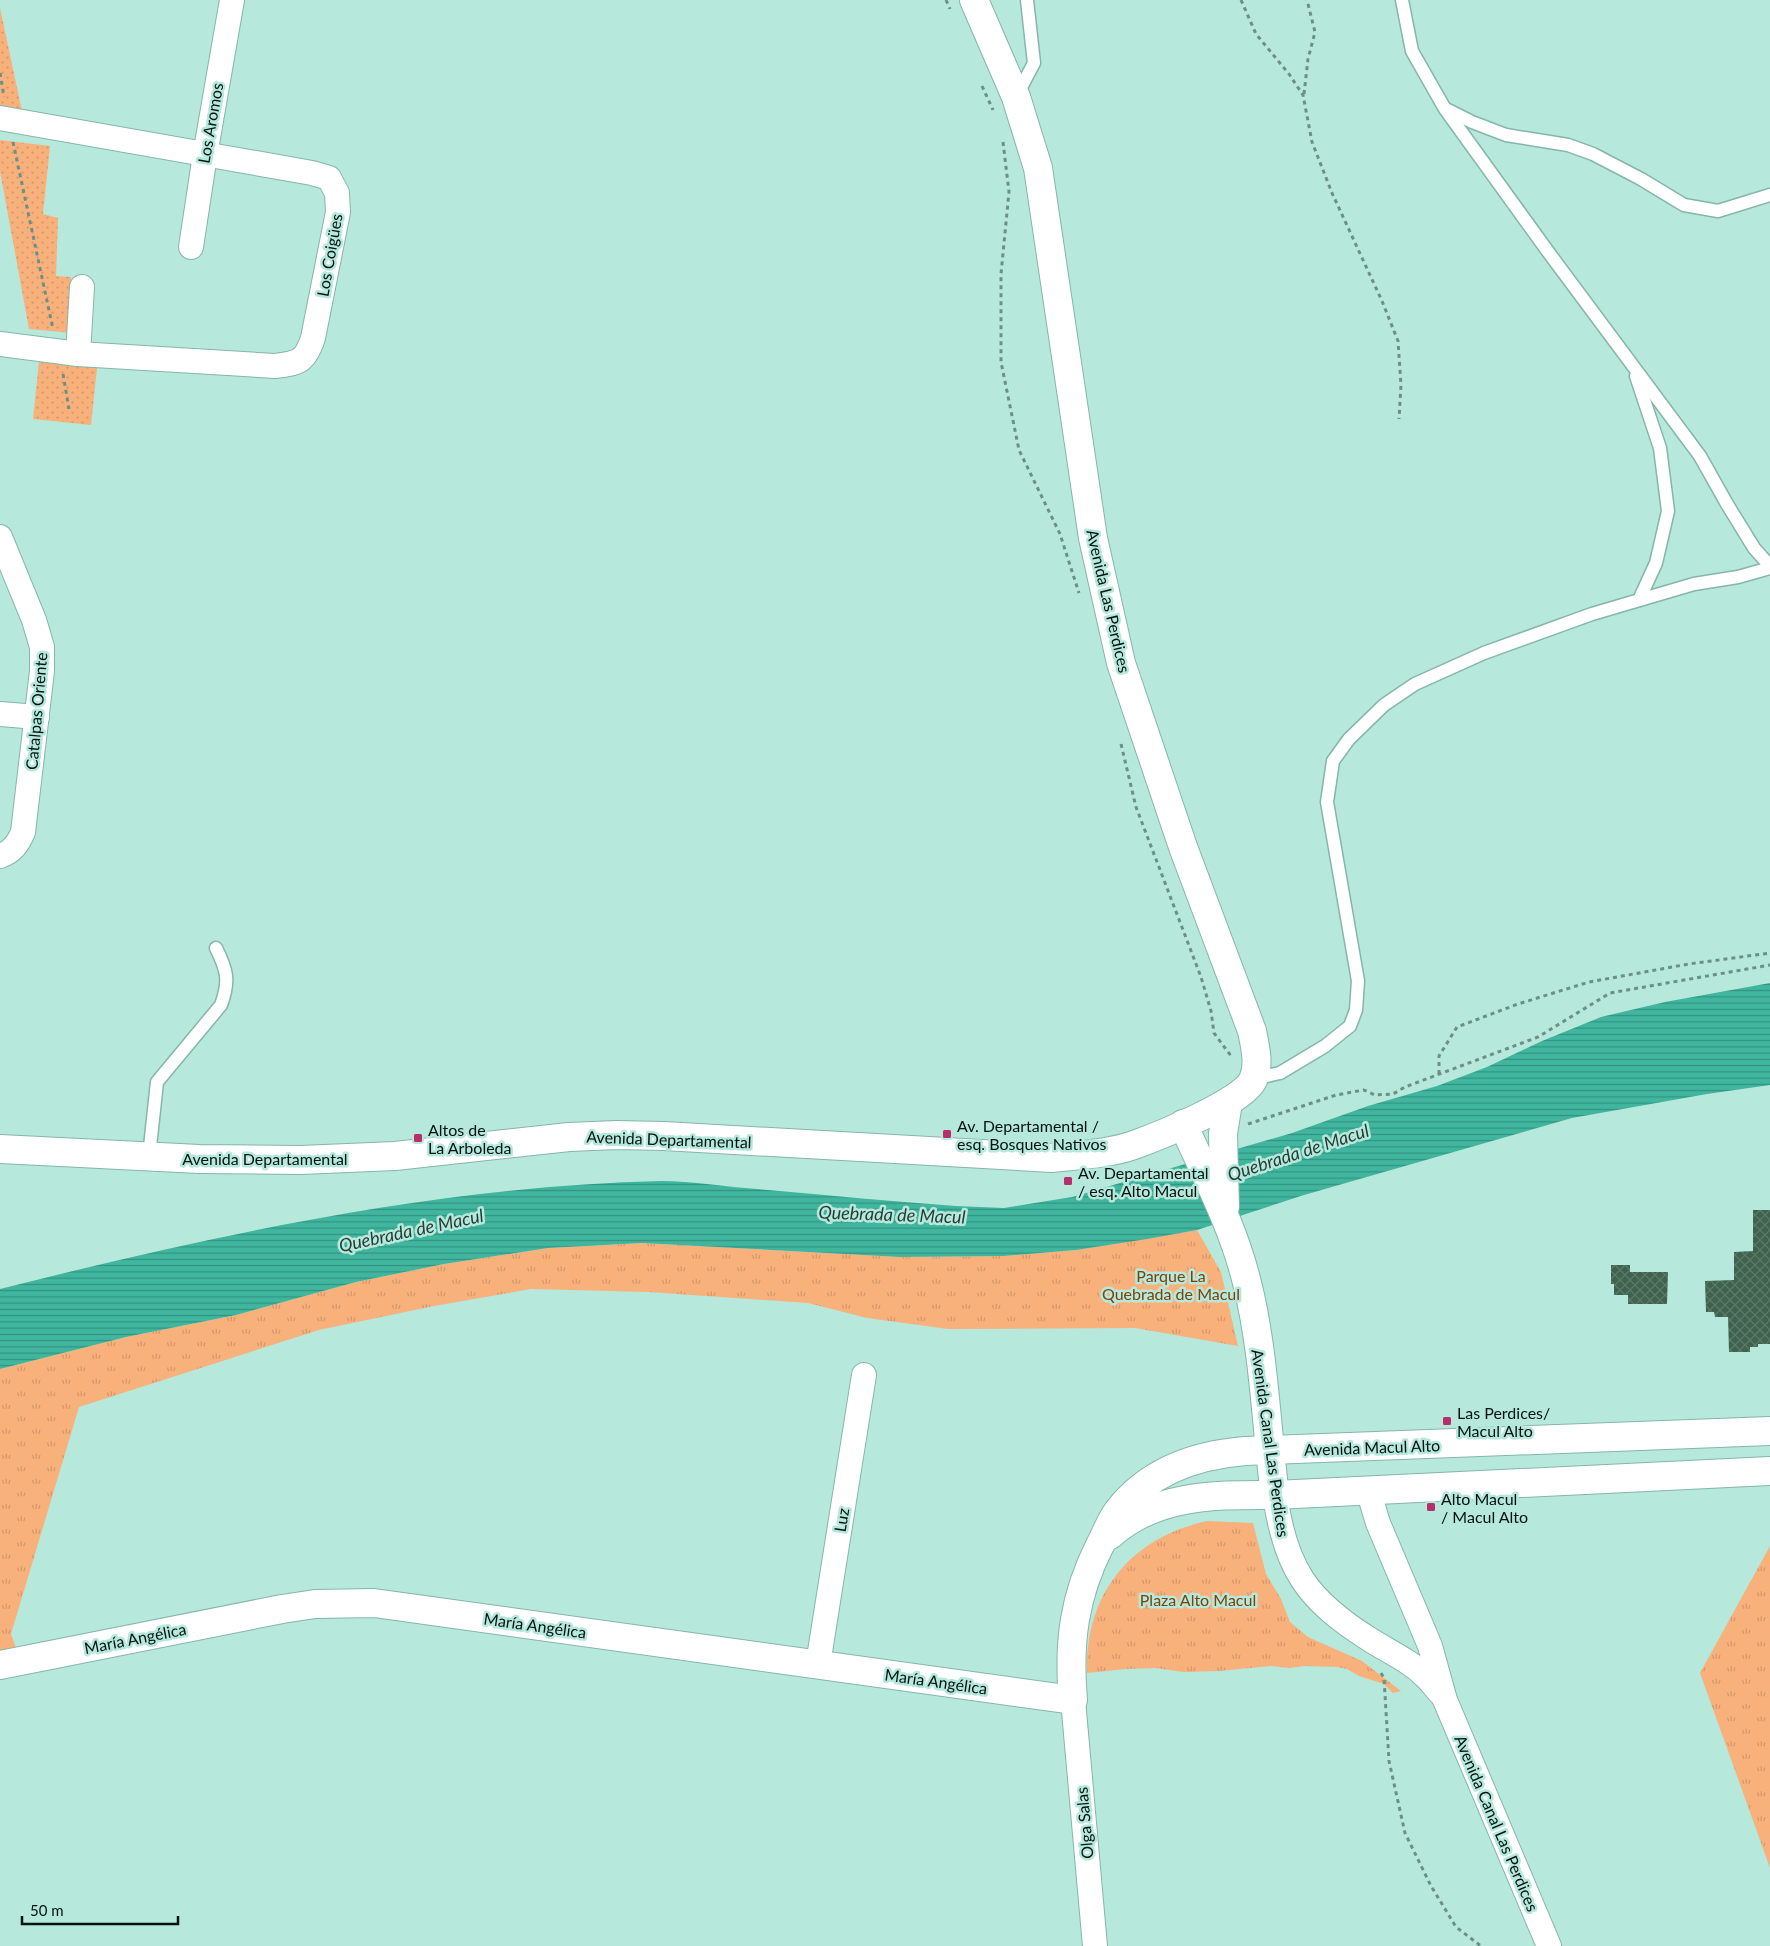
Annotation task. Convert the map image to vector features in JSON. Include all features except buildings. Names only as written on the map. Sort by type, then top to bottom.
[{"type":"street","name":"Los Aromos","points":[[191,247],[232,0]]},
{"type":"street","name":"Avenida Las Perdices","points":[[974,0],[1016,97],[1038,168],[1093,538],[1121,663],[1184,847],[1252,1031],[1256,1062],[1253,1079]]},
{"type":"street","name":"Los Coigües","points":[[0,344],[68,353],[275,366],[294,364],[308,354],[313,338],[338,212],[337,193],[329,178],[312,173],[4,119]]},
{"type":"street","points":[[68,353],[82,286]]},
{"type":"street","name":"Catalpas Oriente","points":[[0,537],[34,620],[42,648],[42,672],[23,832],[18,844],[8,853],[0,856]]},
{"type":"street","points":[[0,714],[37,717]]},
{"type":"street","points":[[1183,1124],[1208,1113],[1244,1092],[1253,1079]]},
{"type":"street","points":[[1228,1102],[1223,1141],[1228,1225]]},
{"type":"street","name":"Avenida Departamental","points":[[0,1149],[250,1160],[348,1159],[483,1148],[526,1141],[616,1135],[664,1136],[1052,1158],[1096,1154],[1134,1145],[1183,1124]]},
{"type":"street","name":"Avenida Canal Las Perdices","points":[[1183,1124],[1228,1225],[1245,1275],[1255,1318],[1278,1516],[1287,1550],[1301,1580],[1321,1603],[1368,1638],[1409,1663],[1427,1678],[1445,1700]]},
{"type":"street","name":"Luz","points":[[818,1664],[864,1375]]},
{"type":"street","name":"Avenida Macul Alto","points":[[1073,1700],[1071,1647],[1076,1613],[1083,1584],[1091,1563],[1108,1527],[1128,1499],[1148,1483],[1171,1469],[1206,1456],[1222,1453],[1770,1431]]},
{"type":"street","name":"Avenida Macul Alto","points":[[1102,1542],[1132,1518],[1167,1502],[1211,1495],[1276,1494],[1770,1471]]},
{"type":"street","name":"Avenida Canal Las Perdices","points":[[1368,1490],[1378,1523],[1430,1646],[1445,1700],[1549,1946]]},
{"type":"street","name":"María Angélica","points":[[0,1665],[282,1609],[315,1604],[349,1603],[400,1606],[1073,1700]]},
{"type":"street","name":"Olga Salas","points":[[1073,1700],[1095,1946]]},
{"type":"lane","points":[[1016,97],[1034,62],[1027,0]]},
{"type":"lane","points":[[1253,1079],[1280,1073],[1325,1046],[1350,1026],[1356,1010],[1358,981],[1327,802],[1333,761],[1349,739],[1384,705],[1415,684],[1484,653],[1592,614],[1694,584],[1738,576],[1770,567],[1750,541],[1700,456],[1445,109],[1412,51],[1402,0]]},
{"type":"lane","points":[[1445,109],[1506,135],[1568,145],[1593,154],[1641,179],[1684,205],[1718,211],[1770,195]]},
{"type":"lane","points":[[1633,366],[1660,448],[1668,511],[1656,563],[1639,600]]},
{"type":"lane","points":[[149,1156],[157,1082],[221,1005],[226,992],[226,968],[216,948]]},
{"type":"path","points":[[1241,0],[1256,34],[1290,74],[1304,94]]},
{"type":"path","points":[[1307,0],[1315,32],[1308,59],[1304,94],[1306,115],[1316,151],[1332,193],[1382,301],[1398,341],[1401,385],[1399,419]]},
{"type":"path","points":[[0,72],[4,119],[68,353],[69,409]]},
{"type":"path","points":[[1440,1074],[1439,1056],[1457,1027],[1518,1004],[1589,982],[1770,953]]},
{"type":"path","points":[[1223,1141],[1336,1095],[1364,1090],[1374,1095],[1394,1094],[1405,1087],[1538,1037],[1610,993],[1770,965]]},
{"type":"path","points":[[1368,1638],[1370,1657],[1384,1678],[1389,1761],[1405,1833],[1431,1886],[1456,1928],[1481,1946]]},
{"type":"green space","points":[[0,8],[22,111],[0,108]]},
{"type":"green space","points":[[0,140],[50,146],[43,214],[58,218],[56,276],[71,277],[72,333],[29,329],[0,171]]},
{"type":"green space","points":[[39,362],[97,368],[91,425],[33,419]]},
{"type":"green space","name":"Parque La Quebrada de Macul","points":[[1197,1230],[1221,1272],[1238,1346],[1135,1328],[948,1329],[867,1318],[808,1303],[648,1292],[531,1289],[434,1306],[319,1330],[79,1407],[11,1634],[16,1648],[0,1651],[0,1369],[126,1337],[236,1315],[356,1282],[444,1264],[548,1248],[642,1243],[900,1257],[1004,1256],[1076,1250]]},
{"type":"green space","name":"Plaza Alto Macul","points":[[1207,1521],[1253,1523],[1266,1574],[1281,1599],[1290,1622],[1308,1637],[1362,1661],[1401,1691],[1393,1693],[1384,1684],[1359,1676],[1347,1669],[1337,1667],[1305,1666],[1289,1668],[1271,1666],[1183,1672],[1156,1668],[1087,1673],[1088,1644],[1094,1618],[1104,1595],[1117,1574],[1135,1556],[1155,1541],[1180,1529]]},
{"type":"green space","points":[[1770,1546],[1770,1868],[1700,1673]]},
{"type":"water","name":"Quebrada de Macul","points":[[1770,983],[1770,1085],[1572,1118],[1304,1195],[1197,1230],[1076,1250],[1004,1256],[900,1257],[642,1243],[548,1248],[444,1264],[356,1282],[236,1315],[126,1337],[0,1369],[0,1289],[162,1250],[245,1232],[411,1203],[494,1192],[578,1185],[673,1181],[931,1204],[1004,1208],[1072,1197],[1292,1133],[1368,1106],[1437,1086],[1487,1067],[1542,1041],[1601,1017],[1665,1002]]},
{"type":"place","name":"Av. Departamental / esq. Bosques Nativos","points":[[947,1134]]},
{"type":"place","name":"Altos de La Arboleda","points":[[418,1138]]},
{"type":"place","name":"Av. Departamental / esq. Alto Macul","points":[[1068,1181]]},
{"type":"place","name":"Las Perdices/ Macul Alto","points":[[1447,1421]]},
{"type":"place","name":"Alto Macul / Macul Alto","points":[[1431,1507]]}]
